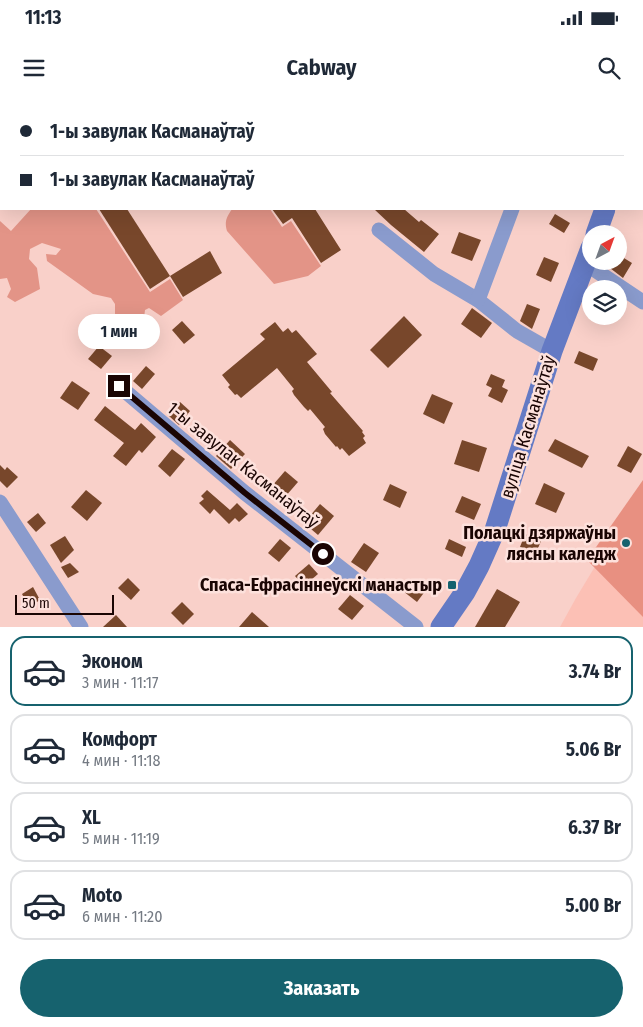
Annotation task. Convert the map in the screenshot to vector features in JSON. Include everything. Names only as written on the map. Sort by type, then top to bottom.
[{"type":"main road","points":[[599,225],[605,210]]},
{"type":"main road","name":"вуліца Касманаўтаў","points":[[441,627],[465,592],[495,530],[552,351],[583,270]]},
{"type":"street","points":[[478,300],[512,210]]},
{"type":"street","points":[[379,230],[434,274],[478,300],[517,331],[552,351]]},
{"type":"street","points":[[605,270],[643,302]]},
{"type":"street","name":"1-ы завулак Касманаўтаў","points":[[119,386],[245,493],[416,627]]},
{"type":"street","points":[[0,502],[81,627]]},
{"type":"shaded area","points":[[30,210],[97,210],[150,292],[170,279],[183,300],[161,316],[149,308],[145,310],[144,318],[132,333],[115,325],[115,304],[111,298],[93,294],[47,261],[46,254],[56,255],[61,249],[42,243],[30,249],[29,259],[37,268],[40,289],[15,302],[7,297],[11,289],[7,278],[0,279],[0,221],[11,231]]},
{"type":"shaded area","points":[[231,210],[271,210],[282,227],[291,221],[321,266],[308,276],[274,284],[227,231],[226,219]]},
{"type":"shaded area","points":[[643,480],[643,617],[587,560]]},
{"type":"shaded area","name":"Полацкі дзяржаўны лясны каледж","points":[[643,487],[643,627],[560,627],[576,598]]},
{"type":"building","points":[[100,210],[128,210],[170,276],[150,289]]},
{"type":"building","points":[[273,210],[316,210],[341,250],[321,263],[292,218],[283,224]]},
{"type":"building","points":[[375,210],[405,210],[419,222],[421,220],[439,234],[424,252]]},
{"type":"building","points":[[555,214],[570,223],[564,233],[549,224]]},
{"type":"building","points":[[459,232],[481,240],[472,261],[451,253]]},
{"type":"building","points":[[210,251],[222,273],[183,297],[170,276]]},
{"type":"building","points":[[544,257],[559,263],[551,282],[536,275]]},
{"type":"building","points":[[628,261],[632,263],[628,270]]},
{"type":"building","points":[[613,270],[628,270],[623,278]]},
{"type":"building","points":[[527,304],[540,309],[532,329],[520,321]]},
{"type":"building","points":[[472,308],[492,323],[481,338],[461,324]]},
{"type":"building","points":[[404,316],[422,335],[388,368],[370,350]]},
{"type":"building","points":[[182,321],[195,335],[184,344],[172,330]]},
{"type":"building","points":[[275,322],[283,332],[288,328],[292,333],[296,330],[317,354],[307,362],[332,392],[330,393],[363,431],[365,436],[363,438],[366,443],[349,456],[342,448],[340,450],[336,447],[325,434],[323,429],[325,427],[310,409],[308,411],[294,395],[292,391],[294,389],[277,368],[241,398],[237,394],[235,395],[228,387],[230,385],[222,375],[265,339],[260,334]]},
{"type":"building","points":[[99,346],[112,356],[101,369],[88,359]]},
{"type":"building","points":[[579,351],[598,359],[593,371],[574,363]]},
{"type":"building","points":[[146,366],[155,374],[142,389],[133,381]]},
{"type":"building","points":[[491,374],[505,380],[502,387],[508,390],[502,403],[488,396],[492,388],[486,385]]},
{"type":"building","points":[[72,381],[90,393],[78,410],[60,398]]},
{"type":"building","points":[[432,394],[453,403],[444,424],[423,414]]},
{"type":"building","points":[[180,402],[190,411],[179,425],[169,416]]},
{"type":"building","points":[[105,406],[135,430],[141,423],[156,437],[142,453],[139,450],[126,466],[113,456],[124,443],[94,420]]},
{"type":"building","points":[[555,439],[589,456],[582,468],[548,451]]},
{"type":"building","points":[[230,440],[245,454],[231,469],[216,456]]},
{"type":"building","points":[[462,440],[487,448],[479,472],[454,464]]},
{"type":"building","points":[[628,446],[642,454],[631,473],[617,466]]},
{"type":"building","points":[[172,449],[185,459],[170,477],[158,466]]},
{"type":"building","points":[[0,465],[5,470],[7,467],[18,477],[7,488],[0,481]]},
{"type":"building","points":[[285,471],[298,482],[285,497],[272,486]]},
{"type":"building","points":[[544,483],[565,493],[556,513],[535,504]]},
{"type":"building","points":[[390,484],[407,492],[400,508],[383,500]]},
{"type":"building","points":[[86,490],[102,503],[87,521],[71,507]]},
{"type":"building","points":[[207,490],[230,510],[237,503],[248,514],[239,522],[235,518],[229,524],[214,509],[210,514],[199,503],[204,499],[201,496]]},
{"type":"building","points":[[462,496],[481,504],[474,520],[455,512]]},
{"type":"building","points":[[320,504],[334,516],[318,535],[304,523]]},
{"type":"building","points":[[38,513],[46,523],[36,532],[27,522]]},
{"type":"building","points":[[525,534],[541,541],[536,553],[520,547]]},
{"type":"building","points":[[65,536],[74,550],[61,563],[50,545]]},
{"type":"building","points":[[280,539],[291,548],[279,562],[268,553]]},
{"type":"building","points":[[449,539],[466,547],[462,557],[445,549]]},
{"type":"building","points":[[364,543],[379,553],[366,572],[351,562]]},
{"type":"building","points":[[70,563],[79,572],[68,578],[61,567]]},
{"type":"building","points":[[309,564],[318,574],[304,586],[295,576]]},
{"type":"building","points":[[128,578],[140,590],[131,600],[118,588]]},
{"type":"building","points":[[412,579],[426,590],[417,602],[403,591]]},
{"type":"building","points":[[33,587],[40,600],[29,607],[22,594]]},
{"type":"building","points":[[497,589],[520,602],[505,627],[475,627]]},
{"type":"building","points":[[350,595],[364,606],[352,620],[338,609]]},
{"type":"building","points":[[182,602],[194,614],[183,625],[171,613]]},
{"type":"building","points":[[252,612],[269,627],[239,627]]},
{"type":"building","points":[[116,615],[127,627],[103,627]]},
{"type":"place","name":"Полацкі дзяржаўны лясны каледж","points":[[626,543]]},
{"type":"place","name":"Спаса-Ефрасіннеўскі манастыр","points":[[452,585]]},
{"type":"route","points":[[119,386],[245,493],[323,554]]}]
